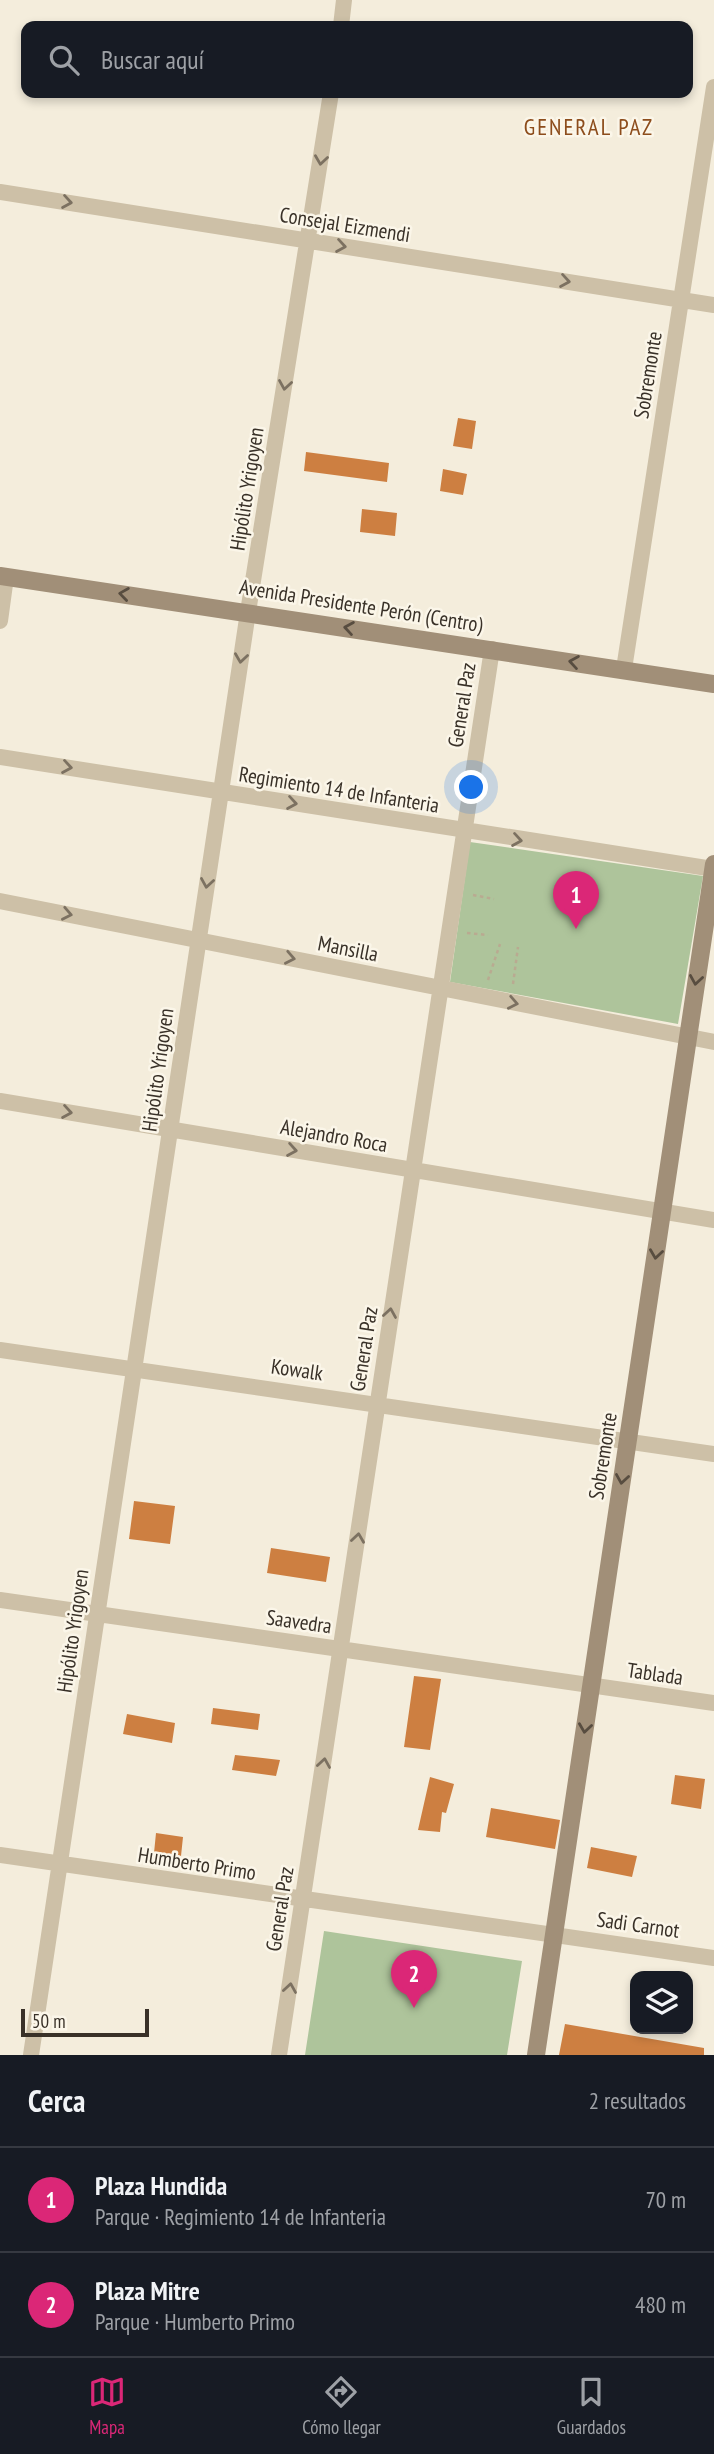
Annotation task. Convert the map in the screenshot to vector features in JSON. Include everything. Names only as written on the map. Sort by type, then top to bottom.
[{"type":"main road","name":"Avenida Presidente Perón (Centro)","points":[[3,577],[714,684]]},
{"type":"main road","name":"Sobremonte","points":[[536,2055],[714,868]]},
{"type":"street","points":[[342,21],[344,0]]},
{"type":"street","name":"Sobremonte","points":[[624,669],[714,87]]},
{"type":"street","name":"Hipólito Yrigoyen","points":[[31,2055],[248,612],[330,98]]},
{"type":"street","name":"Consejal Eizmendi","points":[[0,192],[714,305]]},
{"type":"street","points":[[0,621],[3,577]]},
{"type":"street","name":"General Paz","points":[[279,2055],[492,649]]},
{"type":"street","name":"Regimiento 14 de Infanteria","points":[[0,757],[463,832],[714,868]]},
{"type":"street","name":"Mansilla","points":[[0,901],[714,1042]]},
{"type":"street","name":"Alejandro Roca","points":[[0,1101],[714,1220]]},
{"type":"street","name":"Kowalk","points":[[0,1350],[133,1367],[714,1454]]},
{"type":"street","name":"Saavedra","points":[[0,1600],[591,1686]]},
{"type":"street","name":"Tablada","points":[[591,1686],[714,1703]]},
{"type":"street","name":"Humberto Primo","points":[[0,1855],[303,1901],[555,1935]]},
{"type":"street","name":"Sadi Carnot","points":[[555,1935],[714,1958]]},
{"type":"path","points":[[472,895],[494,899]]},
{"type":"path","points":[[466,932],[488,935]]},
{"type":"path","points":[[488,980],[500,944]]},
{"type":"path","points":[[513,984],[518,947]]},
{"type":"green space","points":[[470,842],[703,876],[678,1024],[450,982]]},
{"type":"green space","points":[[324,1931],[522,1961],[507,2055],[305,2055]]},
{"type":"building","points":[[458,418],[476,421],[472,449],[453,446]]},
{"type":"building","points":[[306,452],[389,463],[387,482],[304,471]]},
{"type":"building","points":[[443,469],[467,474],[463,495],[440,491]]},
{"type":"building","points":[[362,509],[397,513],[395,536],[360,532]]},
{"type":"building","points":[[134,1501],[175,1506],[170,1544],[129,1539]]},
{"type":"building","points":[[271,1548],[330,1557],[326,1582],[267,1573]]},
{"type":"building","points":[[414,1676],[441,1679],[430,1750],[404,1747]]},
{"type":"building","points":[[213,1708],[260,1714],[258,1730],[211,1724]]},
{"type":"building","points":[[127,1714],[175,1723],[172,1743],[123,1734]]},
{"type":"building","points":[[235,1755],[280,1760],[276,1776],[232,1770]]},
{"type":"building","points":[[675,1775],[705,1779],[701,1809],[671,1804]]},
{"type":"building","points":[[430,1777],[454,1784],[446,1813],[442,1812],[440,1832],[418,1830]]},
{"type":"building","points":[[491,1808],[560,1820],[555,1849],[486,1837]]},
{"type":"building","points":[[156,1833],[183,1837],[181,1856],[154,1853]]},
{"type":"building","points":[[591,1847],[637,1856],[632,1877],[587,1868]]},
{"type":"building","points":[[565,2024],[704,2048],[704,2055],[559,2055]]},
{"type":"place","name":"Plaza Hundida","points":[[576,929]]},
{"type":"place","name":"Plaza Mitre","points":[[414,2008]]},
{"type":"district","name":"GENERAL PAZ","points":[[589,127]]}]
